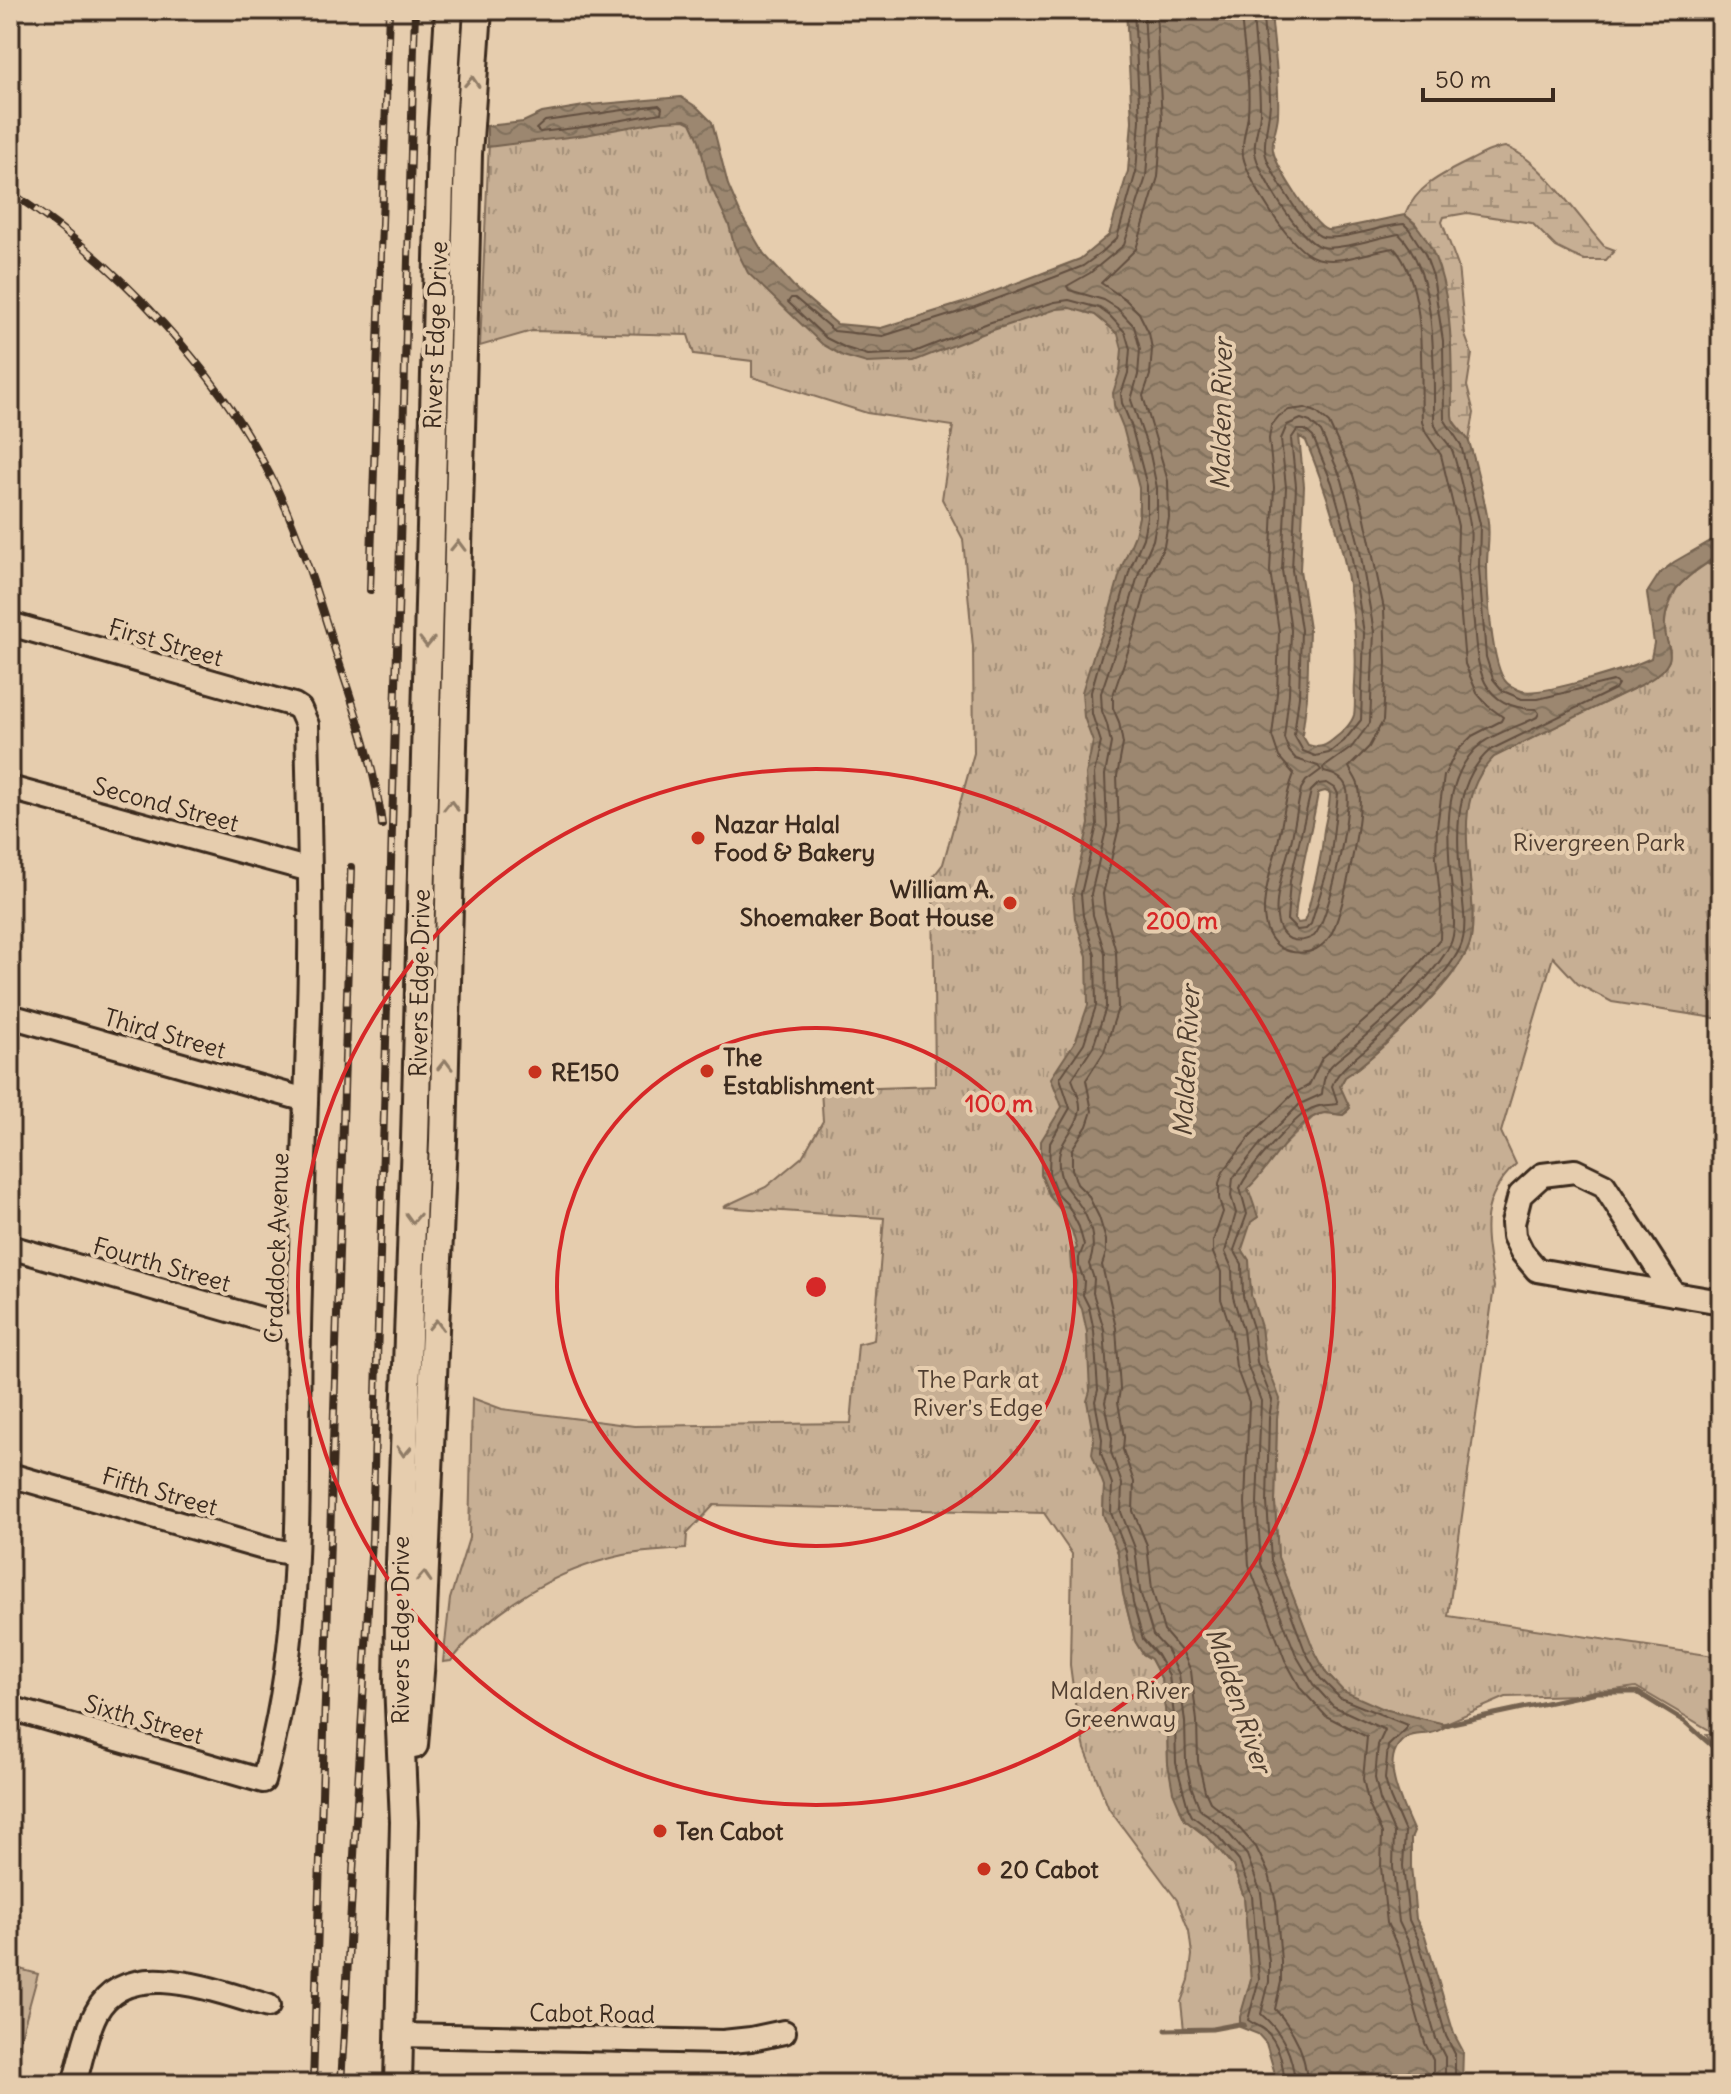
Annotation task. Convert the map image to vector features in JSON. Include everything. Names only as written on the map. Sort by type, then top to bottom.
[{"type":"main road","name":"Rivers Edge Drive","points":[[398,2084],[404,1822],[398,1682],[399,1598],[415,1140],[441,144],[449,10]]},
{"type":"main road","name":"Rivers Edge Drive","points":[[404,1822],[419,1685],[443,1141],[468,154],[478,10]]},
{"type":"street","name":"First Street","points":[[10,624],[294,705],[303,714]]},
{"type":"street","name":"Craddock Avenue","points":[[263,1781],[277,1732],[286,1680],[296,1554],[310,870],[307,725],[303,714]]},
{"type":"street","name":"Second Street","points":[[10,788],[310,870]]},
{"type":"street","name":"Third Street","points":[[10,1016],[306,1100]]},
{"type":"street","points":[[1674,1294],[1604,1185],[1575,1171],[1542,1175],[1520,1195],[1513,1223],[1514,1236],[1537,1270],[1674,1294],[1721,1302]]},
{"type":"street","name":"Fourth Street","points":[[10,1247],[299,1330]]},
{"type":"street","name":"Fifth Street","points":[[10,1475],[267,1549],[296,1554]]},
{"type":"street","name":"Sixth Street","points":[[10,1708],[263,1781]]},
{"type":"street","points":[[74,2084],[95,2014],[109,1997],[132,1984],[154,1980],[177,1981],[268,2006]]},
{"type":"street","name":"Cabot Road","points":[[399,2035],[723,2042],[784,2032]]},
{"type":"green space","name":"The Park at River's Edge","points":[[695,116],[713,183],[824,340],[1069,303],[1107,316],[1123,333],[1144,489],[1099,742],[1094,1006],[1068,1108],[1093,1330],[1104,1486],[1103,1514],[1118,1553],[1123,1594],[1135,1641],[1143,1654],[1151,1659],[1161,1678],[1168,1764],[1181,1812],[1185,1820],[1211,1840],[1233,1866],[1244,1897],[1251,1979],[1239,2024],[1184,2030],[1181,2002],[1189,1980],[1192,1955],[1189,1931],[1177,1900],[1109,1809],[1085,1749],[1070,1665],[1072,1554],[1044,1513],[714,1505],[687,1534],[686,1549],[624,1555],[574,1570],[507,1607],[468,1641],[451,1661],[443,1662],[450,1599],[469,1538],[472,1398],[502,1409],[634,1426],[851,1423],[858,1344],[874,1340],[884,1218],[723,1207],[766,1187],[802,1157],[823,1121],[821,1090],[935,1086],[933,877],[943,864],[974,753],[973,647],[963,539],[942,499],[953,426],[867,413],[752,377],[752,361],[694,354],[688,335],[532,331],[480,346],[489,142]]},
{"type":"green space","points":[[1505,147],[1518,153],[1545,175],[1604,246],[1615,250],[1606,260],[1584,260],[1556,247],[1532,223],[1467,213],[1444,217],[1442,222],[1458,266],[1465,335],[1472,354],[1467,386],[1474,413],[1469,441],[1451,418],[1451,340],[1432,251],[1415,223],[1405,215],[1416,196],[1432,182],[1483,154]]},
{"type":"green space","name":"Rivergreen Park","points":[[1721,554],[1721,1019],[1612,1002],[1578,984],[1553,957],[1501,1132],[1516,1164],[1503,1178],[1489,1207],[1488,1252],[1494,1287],[1448,1616],[1721,1657],[1721,1753],[1713,1747],[1706,1734],[1711,1734],[1709,1730],[1636,1687],[1578,1695],[1506,1697],[1444,1724],[1384,1710],[1343,1691],[1326,1673],[1313,1649],[1278,1558],[1275,1503],[1277,1419],[1249,1312],[1251,1287],[1239,1250],[1239,1200],[1273,1156],[1313,1117],[1323,1113],[1343,1115],[1347,1112],[1340,1086],[1345,1077],[1417,1014],[1437,993],[1465,954],[1471,939],[1472,916],[1466,820],[1478,776],[1493,757],[1641,685],[1662,671],[1669,661],[1670,650],[1664,632],[1666,613],[1676,589],[1690,575]]},
{"type":"green space","points":[[10,1961],[17,1963],[16,1968],[38,1974],[15,2058],[10,2056]]},
{"type":"water","name":"Malden River","points":[[1126,10],[1271,10],[1278,101],[1273,150],[1296,194],[1313,218],[1327,230],[1405,215],[1422,233],[1434,255],[1448,308],[1452,419],[1470,445],[1485,506],[1489,527],[1487,576],[1491,627],[1497,661],[1507,683],[1522,691],[1547,689],[1606,674],[1651,658],[1654,643],[1647,593],[1660,573],[1674,562],[1721,535],[1721,553],[1687,578],[1671,599],[1665,624],[1670,657],[1661,672],[1641,685],[1494,757],[1479,776],[1467,820],[1473,916],[1471,939],[1465,954],[1417,1013],[1377,1052],[1345,1077],[1340,1086],[1350,1108],[1343,1115],[1324,1113],[1314,1116],[1293,1134],[1248,1188],[1258,1217],[1251,1222],[1242,1249],[1249,1260],[1251,1295],[1261,1327],[1265,1360],[1280,1399],[1275,1503],[1278,1557],[1313,1648],[1326,1673],[1343,1691],[1384,1709],[1449,1725],[1406,1738],[1397,1747],[1393,1770],[1399,1797],[1414,1832],[1411,1866],[1416,1919],[1425,1936],[1454,2034],[1463,2051],[1462,2084],[1278,2084],[1266,2043],[1258,2034],[1240,2027],[1251,1979],[1244,1897],[1233,1866],[1211,1840],[1185,1820],[1173,1792],[1161,1678],[1151,1659],[1143,1654],[1135,1641],[1123,1593],[1118,1553],[1103,1514],[1104,1486],[1092,1454],[1094,1440],[1087,1401],[1090,1391],[1087,1332],[1082,1309],[1075,1296],[1076,1282],[1071,1267],[1070,1253],[1077,1248],[1072,1231],[1050,1197],[1041,1175],[1041,1141],[1062,1107],[1051,1078],[1076,1040],[1088,1005],[1087,956],[1075,918],[1073,894],[1089,824],[1086,774],[1093,742],[1084,717],[1082,692],[1139,517],[1139,488],[1114,405],[1113,393],[1120,371],[1122,349],[1118,334],[1095,315],[1070,308],[1057,309],[914,361],[867,363],[843,356],[822,344],[748,273],[708,180],[699,140],[691,123],[685,120],[663,121],[585,135],[487,147],[487,126],[523,122],[542,113],[590,105],[681,97],[712,122],[728,185],[764,254],[797,290],[837,324],[881,328],[969,301],[1080,259],[1109,235],[1128,171],[1132,121]],"holes":[[[1299,436],[1306,441],[1337,530],[1354,621],[1354,715],[1341,733],[1319,747],[1308,745],[1302,735],[1307,697],[1309,629],[1300,570],[1304,486]],[[1318,793],[1330,793],[1330,799],[1319,867],[1307,914],[1304,922],[1298,923],[1295,919],[1302,871]]]},
{"type":"waterway","points":[[1709,563],[1721,554]]},
{"type":"waterway","points":[[1443,1725],[1597,1692],[1637,1692],[1684,1721],[1721,1754]]},
{"type":"waterway","points":[[1166,2030],[1244,2025]]},
{"type":"railway","points":[[370,590],[389,10]]},
{"type":"railway","points":[[341,2084],[372,1539],[415,10]]},
{"type":"railway","points":[[10,192],[90,252],[164,324],[198,364],[255,447],[287,510],[309,570],[363,737],[382,825]]},
{"type":"railway","points":[[313,2084],[351,867]]},
{"type":"place","name":"Nazar Halal Food & Bakery","points":[[698,838]]},
{"type":"place","name":"William A. Shoemaker Boat House","points":[[1010,903]]},
{"type":"place","name":"The Establishment","points":[[707,1071]]},
{"type":"place","name":"RE150","points":[[535,1072]]},
{"type":"place","name":"Ten Cabot","points":[[660,1831]]},
{"type":"place","name":"20 Cabot","points":[[984,1869]]},
{"type":"park label","name":"Malden River Greenway","points":[[1120,1704]]}]
